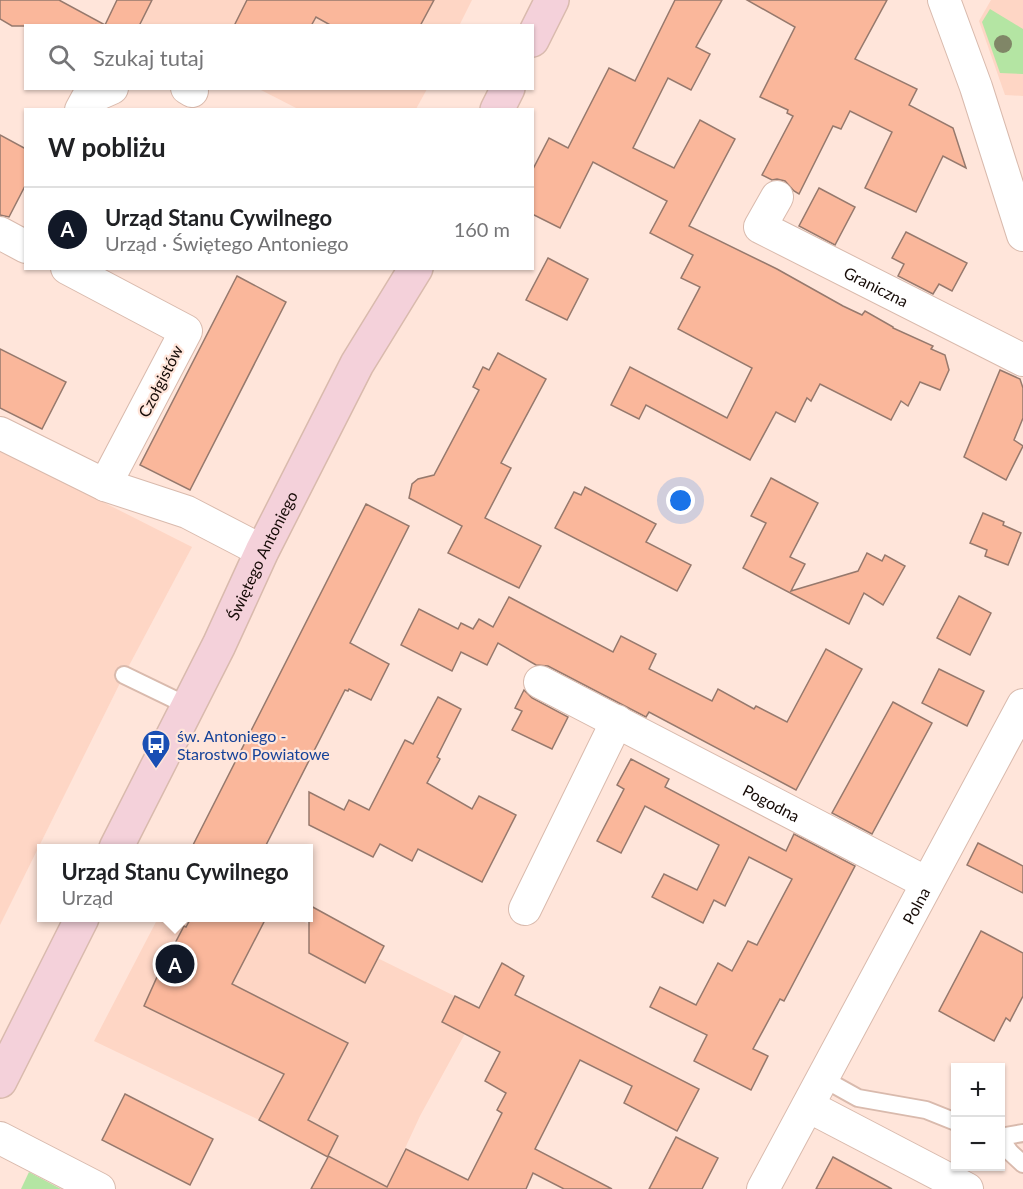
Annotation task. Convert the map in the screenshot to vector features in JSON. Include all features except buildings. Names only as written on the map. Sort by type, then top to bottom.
[{"type":"street","points":[[534,36],[552,0]]},
{"type":"street","points":[[944,0],[976,87],[1023,235]]},
{"type":"street","points":[[82,108],[87,99],[107,90]]},
{"type":"street","points":[[498,108],[507,90]]},
{"type":"street","name":"Graniczna","points":[[777,196],[760,227],[1023,360]]},
{"type":"street","name":"Czołgistów","points":[[72,270],[186,331],[105,485]]},
{"type":"street","name":"Świętego Antoniego","points":[[119,844],[219,645],[262,551],[357,364],[415,270]]},
{"type":"street","points":[[0,433],[105,485],[187,512],[262,551]]},
{"type":"street","name":"Pogodna","points":[[540,682],[927,882]]},
{"type":"street","name":"Polna","points":[[763,1189],[1023,705]]},
{"type":"street","points":[[525,909],[617,721]]},
{"type":"street","points":[[0,1081],[80,922]]},
{"type":"street","points":[[808,1106],[967,1189]]},
{"type":"street","points":[[0,1138],[99,1189]]},
{"type":"lane","points":[[124,675],[188,706]]},
{"type":"lane","points":[[822,1078],[858,1098],[926,1110],[951,1120]]},
{"type":"lane","points":[[1005,1136],[1023,1133]]},
{"type":"lane","points":[[1005,1144],[1023,1164]]},
{"type":"shaded area","points":[[117,0],[472,0],[460,24],[142,24],[141,21],[114,6]]},
{"type":"shaded area","points":[[991,0],[1023,0],[1023,96],[1005,95],[979,21]]},
{"type":"shaded area","points":[[261,90],[426,90],[417,108],[296,108]]},
{"type":"shaded area","points":[[0,450],[192,547],[124,675],[40,844],[37,844],[37,850],[0,925]]},
{"type":"shaded area","points":[[156,922],[304,922],[479,1008],[420,1116],[387,1187],[259,1120],[94,1041]]},
{"type":"green space","points":[[990,9],[1023,29],[1023,74],[1000,73],[982,22]]},
{"type":"green space","points":[[29,1172],[61,1189],[21,1189]]},
{"type":"place","name":"św. Antoniego - Starostwo Powiatowe","points":[[156,770]]},
{"type":"place","name":"Urząd Stanu Cywilnego","points":[[175,964]]}]
